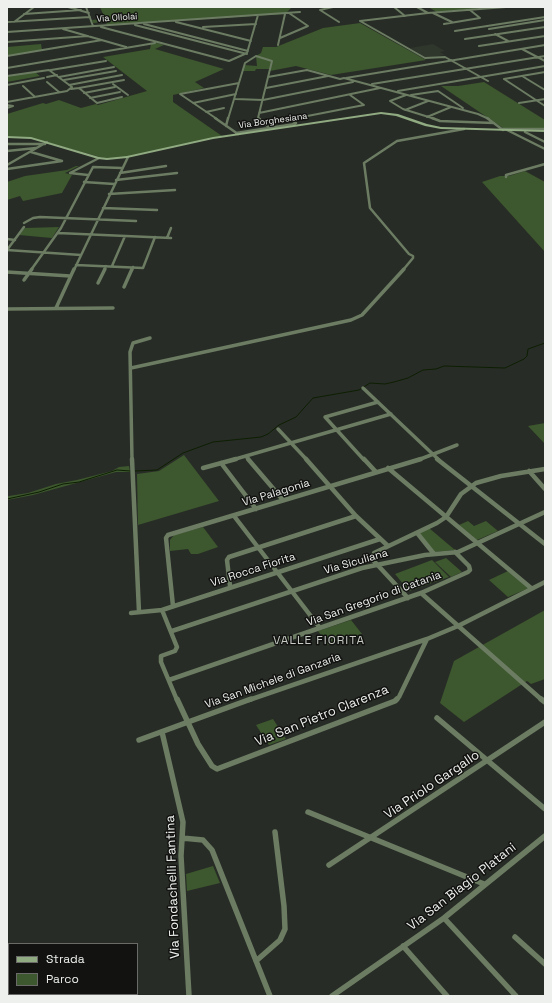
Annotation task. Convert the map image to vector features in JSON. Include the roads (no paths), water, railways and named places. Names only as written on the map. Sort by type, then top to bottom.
[{"type":"street","points":[[14,22],[34,7]]},
{"type":"street","points":[[68,7],[89,13]]},
{"type":"street","points":[[78,7],[87,8],[93,26]]},
{"type":"street","points":[[333,7],[320,10],[339,22]]},
{"type":"street","points":[[394,7],[405,16]]},
{"type":"street","points":[[417,7],[428,13]]},
{"type":"street","points":[[488,81],[443,56],[425,58],[360,21],[428,13],[506,7]]},
{"type":"street","points":[[24,14],[81,10]]},
{"type":"street","points":[[444,24],[480,18],[470,10]]},
{"type":"street","name":"Via Ollolai","points":[[7,32],[300,12]]},
{"type":"street","points":[[280,38],[308,25],[289,13]]},
{"type":"street","points":[[432,13],[452,23]]},
{"type":"street","points":[[278,45],[285,14]]},
{"type":"street","points":[[97,26],[229,61],[247,53],[258,15]]},
{"type":"street","points":[[7,22],[90,17]]},
{"type":"street","points":[[455,31],[545,17]]},
{"type":"street","points":[[489,29],[545,20]]},
{"type":"street","points":[[171,21],[251,41]]},
{"type":"street","points":[[141,23],[247,53]]},
{"type":"street","points":[[131,24],[247,53]]},
{"type":"street","points":[[198,28],[256,24]]},
{"type":"street","points":[[465,39],[545,27]]},
{"type":"street","points":[[60,28],[128,47]]},
{"type":"street","points":[[168,34],[174,32]]},
{"type":"street","points":[[174,35],[179,33]]},
{"type":"street","points":[[495,34],[508,42]]},
{"type":"street","points":[[7,42],[88,36]]},
{"type":"street","points":[[479,46],[545,36]]},
{"type":"street","points":[[7,56],[102,40]]},
{"type":"street","points":[[7,68],[158,42]]},
{"type":"street","points":[[207,44],[212,42]]},
{"type":"street","points":[[340,78],[545,46]]},
{"type":"street","points":[[522,49],[545,61]]},
{"type":"street","points":[[226,126],[245,62],[256,56],[272,61],[258,120],[270,128]]},
{"type":"street","points":[[369,84],[545,56]]},
{"type":"street","points":[[7,76],[106,61]]},
{"type":"street","points":[[396,92],[545,66]]},
{"type":"street","points":[[7,85],[114,67]]},
{"type":"street","points":[[51,70],[72,87],[71,89]]},
{"type":"street","points":[[268,77],[307,70],[408,95],[484,116],[504,130],[545,149]]},
{"type":"street","points":[[64,80],[116,71]]},
{"type":"street","points":[[545,72],[504,80],[545,106]]},
{"type":"street","points":[[539,73],[545,77]]},
{"type":"street","points":[[69,85],[122,75]]},
{"type":"street","points":[[266,88],[330,76]]},
{"type":"street","points":[[522,76],[545,90]]},
{"type":"street","points":[[344,78],[381,88]]},
{"type":"street","points":[[8,103],[71,89],[124,80]]},
{"type":"street","points":[[47,82],[59,92]]},
{"type":"street","points":[[111,82],[128,95]]},
{"type":"street","points":[[239,82],[180,94],[237,133],[295,124],[292,119],[293,118],[364,105],[350,95]]},
{"type":"street","points":[[235,99],[262,100],[353,82]]},
{"type":"street","points":[[23,86],[35,97]]},
{"type":"street","points":[[84,93],[115,87]]},
{"type":"street","points":[[79,88],[98,103],[122,97]]},
{"type":"street","points":[[259,113],[381,88]]},
{"type":"street","points":[[468,111],[438,91],[408,95],[390,101],[405,110],[445,122],[494,123]]},
{"type":"street","points":[[90,98],[120,92]]},
{"type":"street","points":[[193,103],[236,94]]},
{"type":"street","points":[[7,98],[8,103],[12,106],[7,108]]},
{"type":"street","points":[[519,103],[545,99]]},
{"type":"street","points":[[405,110],[429,101]]},
{"type":"street","points":[[427,117],[452,107]]},
{"type":"street","points":[[206,112],[224,108]]},
{"type":"street","name":"Via Borghesiana","points":[[7,137],[26,137],[99,158],[110,159],[128,157],[237,133],[383,113],[398,115],[431,126],[464,129],[545,130]]},
{"type":"street","points":[[131,368],[350,320],[362,315],[413,258],[413,256],[409,254],[370,208],[366,185],[365,162],[397,141],[464,129]]},
{"type":"street","name":"Via Borghesiana","points":[[545,130],[525,132],[545,142]]},
{"type":"street","points":[[7,144],[46,143]]},
{"type":"street","points":[[7,164],[46,143]]},
{"type":"street","points":[[7,151],[38,147]]},
{"type":"street","points":[[7,169],[62,161],[31,152]]},
{"type":"street","points":[[56,308],[109,194],[128,157]]},
{"type":"street","points":[[88,175],[70,173],[99,158]]},
{"type":"street","points":[[506,177],[506,175],[545,164]]},
{"type":"street","points":[[120,173],[166,166]]},
{"type":"street","points":[[24,280],[58,233],[93,167],[122,168]]},
{"type":"street","points":[[116,180],[177,173]]},
{"type":"street","points":[[84,182],[114,184]]},
{"type":"street","points":[[109,194],[175,190]]},
{"type":"street","points":[[103,208],[157,210]]},
{"type":"street","points":[[24,223],[33,218],[40,217],[136,221]]},
{"type":"street","points":[[7,250],[24,227]]},
{"type":"street","points":[[58,233],[169,238],[171,228]]},
{"type":"street","points":[[112,266],[125,236]]},
{"type":"street","points":[[76,265],[143,268],[155,237]]},
{"type":"street","points":[[7,240],[15,240]]},
{"type":"street","points":[[7,250],[81,255]]},
{"type":"street","points":[[98,283],[106,266]]},
{"type":"street","points":[[124,287],[133,267]]},
{"type":"street","points":[[7,277],[8,273],[70,276]]},
{"type":"street","points":[[7,309],[112,308]]},
{"type":"street","points":[[139,612],[130,420],[131,346],[150,338]]},
{"type":"street","points":[[363,388],[433,455],[545,544]]},
{"type":"street","points":[[376,472],[325,417],[378,402]]},
{"type":"street","points":[[203,468],[391,414]]},
{"type":"street","points":[[278,429],[293,442],[356,516],[388,546]]},
{"type":"street","name":"Via Palagonia","points":[[173,606],[167,536],[433,455],[457,445]]},
{"type":"street","points":[[246,456],[283,500]]},
{"type":"street","points":[[221,463],[256,509]]},
{"type":"street","points":[[388,468],[531,588]]},
{"type":"street","points":[[408,598],[372,559],[373,554],[435,525],[446,516],[460,495],[471,486],[481,481],[495,477],[545,469]]},
{"type":"street","points":[[529,471],[545,489]]},
{"type":"street","name":"Via Siculiana","points":[[172,631],[362,568],[434,554],[455,552],[545,512]]},
{"type":"street","points":[[234,516],[320,628]]},
{"type":"street","points":[[230,586],[227,558],[356,516]]},
{"type":"street","points":[[418,534],[434,554]]},
{"type":"street","name":"Via Rocca Fiorita","points":[[130,613],[162,610],[230,586],[380,539]]},
{"type":"street","name":"Via San Gregorio di Catania","points":[[169,680],[421,594],[469,572],[469,566],[455,552]]},
{"type":"street","name":"Via San Michele di Ganzaria","points":[[138,740],[278,689],[427,639],[458,626],[545,582]]},
{"type":"street","points":[[421,594],[545,702]]},
{"type":"street","points":[[162,610],[172,631],[177,648],[174,651],[162,656],[160,659],[187,723]]},
{"type":"street","name":"Via San Pietro Clarenza","points":[[187,723],[212,766],[221,768],[395,701],[399,697],[427,639]]},
{"type":"street","points":[[438,718],[545,809]]},
{"type":"street","name":"Via Priolo Gargallo","points":[[329,865],[372,838],[545,722]]},
{"type":"street","name":"Via Fondachelli Fantina","points":[[162,732],[182,816],[182,856],[189,996]]},
{"type":"street","points":[[308,812],[484,884]]},
{"type":"street","points":[[256,961],[280,940],[285,929],[284,906],[274,832]]},
{"type":"street","name":"Via San Biagio Platani","points":[[332,996],[444,918],[545,836]]},
{"type":"street","points":[[182,838],[201,839],[210,846],[270,996]]},
{"type":"street","points":[[444,918],[516,996]]},
{"type":"street","points":[[515,937],[545,964]]},
{"type":"street","points":[[403,946],[447,996]]},
{"type":"waterway","points":[[135,471],[157,470],[183,453],[213,442],[261,437],[268,434],[279,425],[296,417],[313,398],[359,390],[370,383],[385,384],[394,382],[408,378],[423,370],[436,369],[444,366],[505,368],[524,359],[527,356],[528,349],[545,343]]},
{"type":"waterway","points":[[7,499],[39,492],[63,484],[79,482],[117,470],[130,471]]},
{"type":"district","name":"VALLE FIORITA","points":[[319,641]]}]
